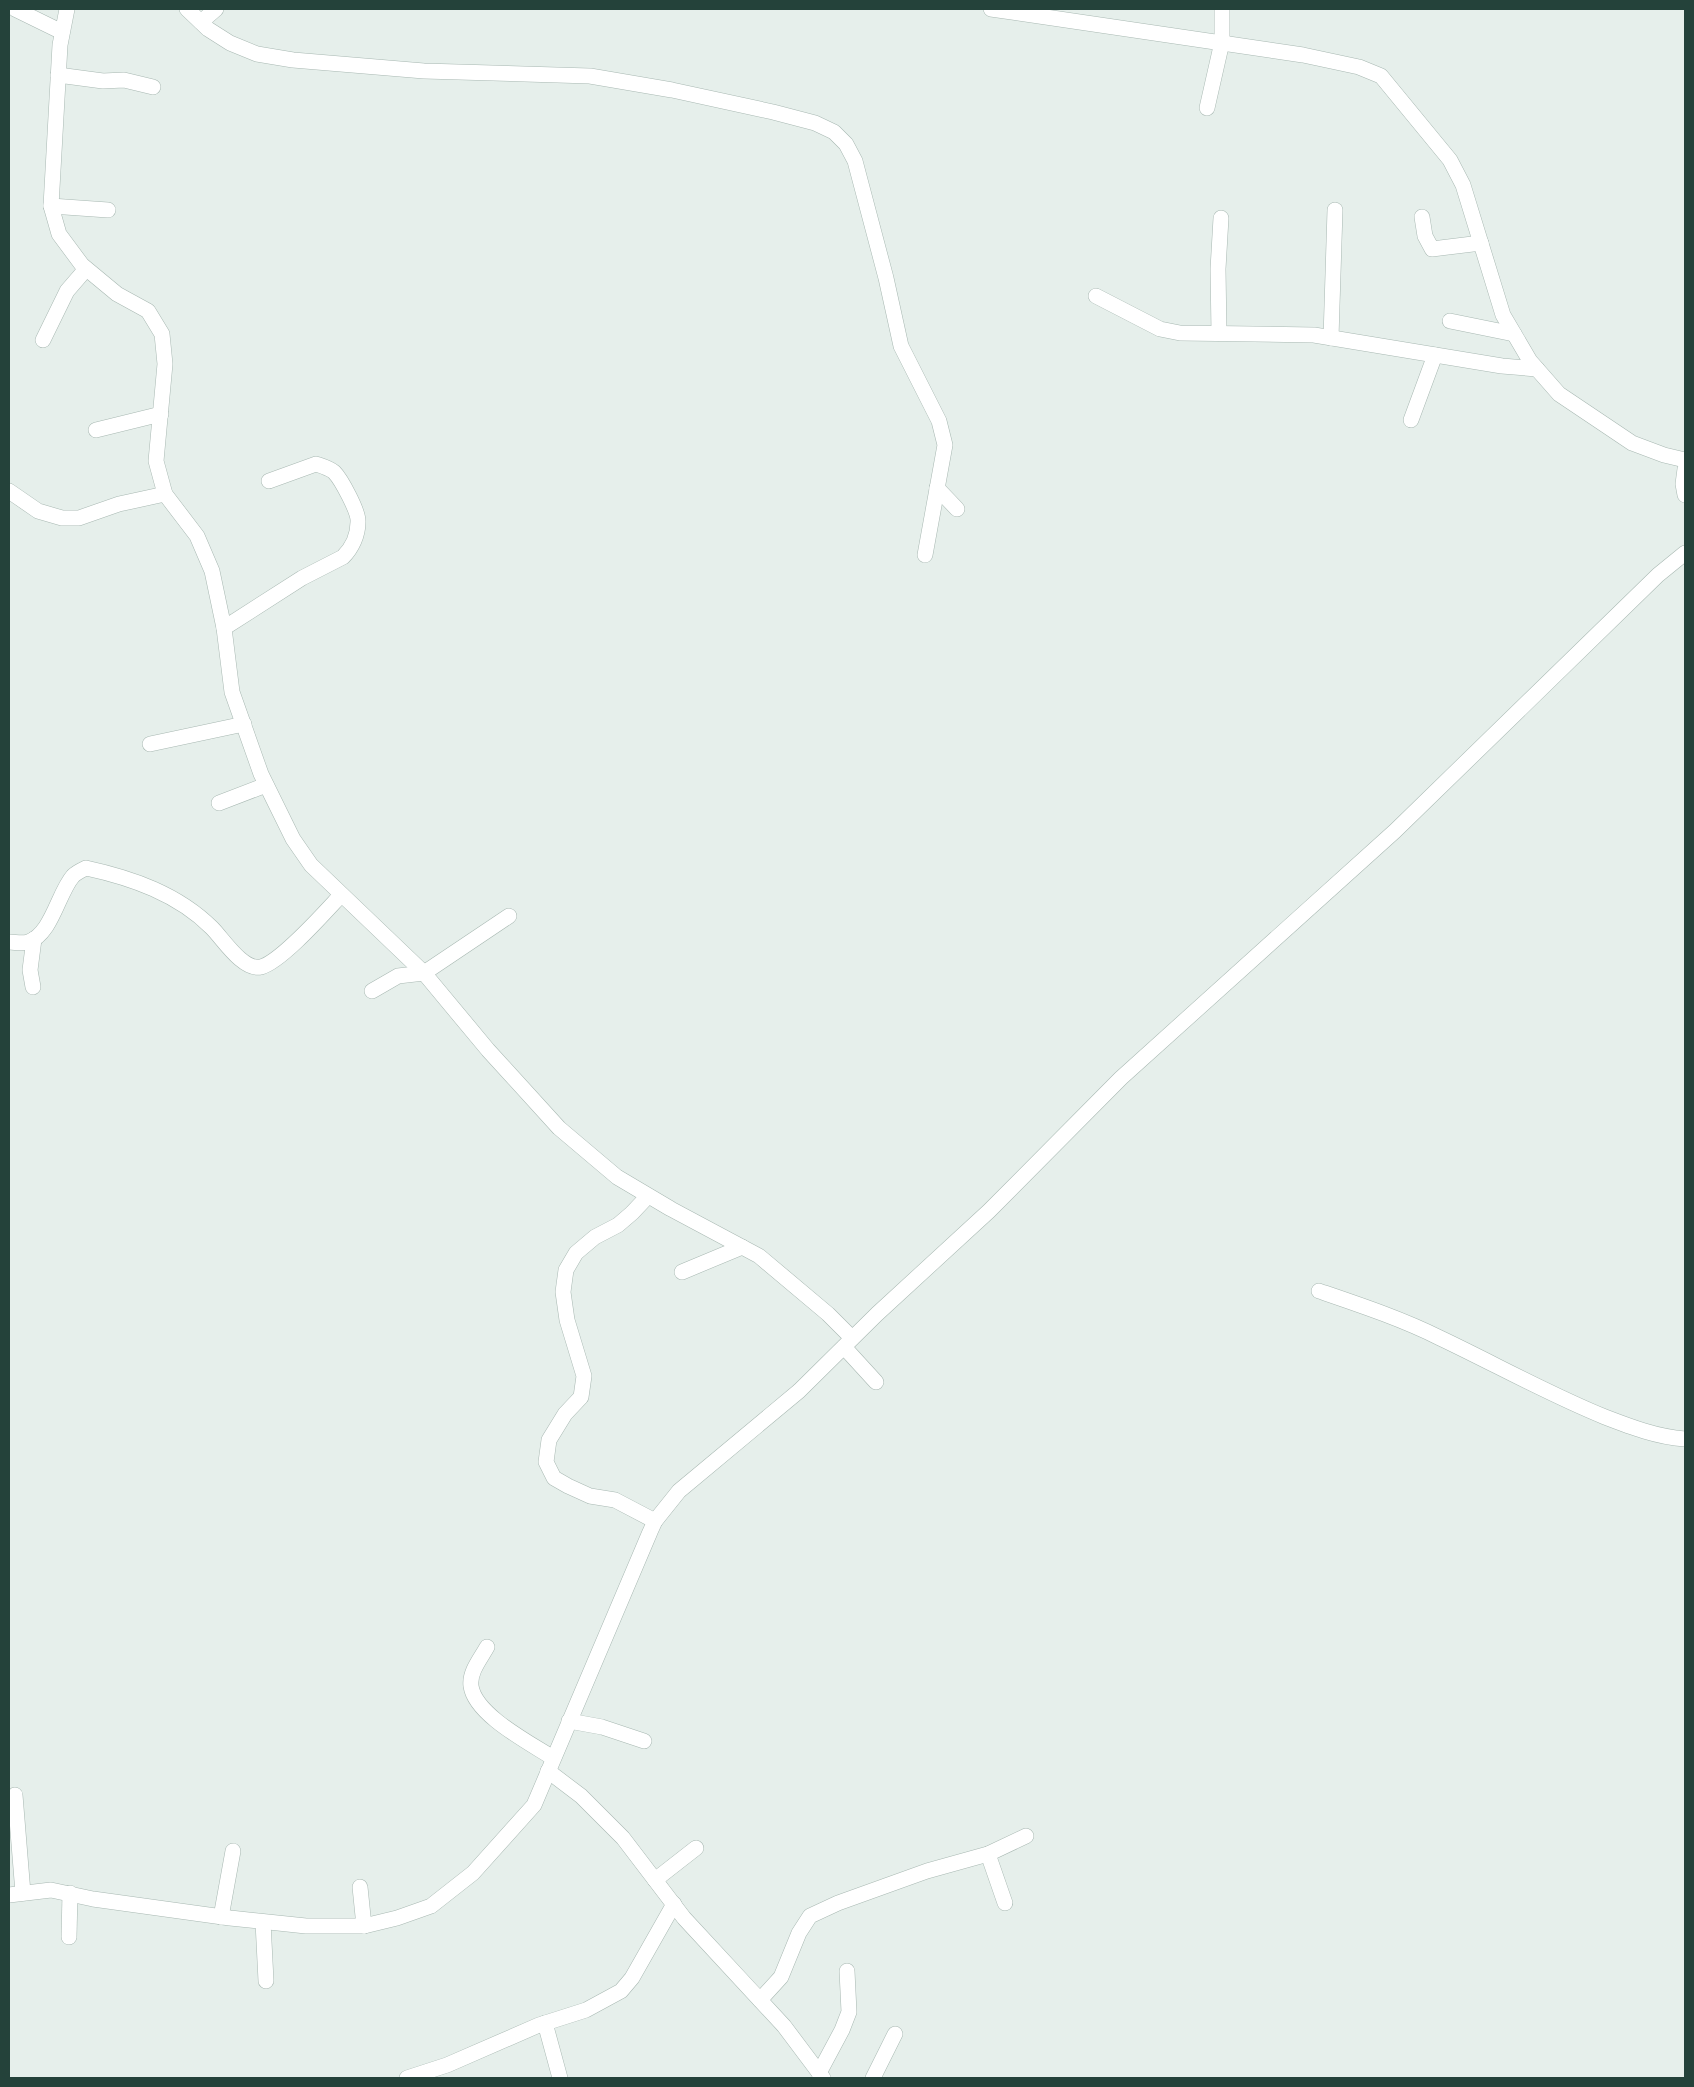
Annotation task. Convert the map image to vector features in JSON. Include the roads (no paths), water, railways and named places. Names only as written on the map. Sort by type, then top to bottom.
[{"type":"street","points":[[15,9],[62,32]]},
{"type":"street","points":[[67,9],[62,32],[58,75],[51,206],[59,234],[86,269],[116,294],[148,311],[162,334],[166,364],[156,461],[165,494],[197,536],[212,571],[224,628],[232,692],[266,784],[293,839],[311,865],[424,973],[488,1050],[559,1128],[617,1177],[648,1196],[759,1256],[828,1314],[876,1382]]},
{"type":"street","points":[[187,9],[208,30],[230,43],[257,54],[302,61],[424,71],[590,76],[672,90],[773,112],[814,123],[834,132],[846,144],[855,161],[886,278],[901,346],[939,421],[945,445],[925,555]]},
{"type":"street","points":[[201,22],[216,9]]},
{"type":"street","points":[[991,9],[1222,42],[1350,65],[1381,76],[1450,160],[1463,185],[1503,315],[1537,369],[1559,394],[1632,443],[1664,455],[1685,460]]},
{"type":"street","points":[[1208,108],[1222,42],[1222,9]]},
{"type":"street","points":[[58,75],[104,81],[124,80],[153,87]]},
{"type":"street","points":[[51,206],[108,210]]},
{"type":"street","points":[[1331,338],[1336,210]]},
{"type":"street","points":[[1422,217],[1425,236],[1432,249],[1481,243]]},
{"type":"street","points":[[1219,333],[1218,269],[1221,218]]},
{"type":"street","points":[[43,340],[67,291],[86,269]]},
{"type":"street","points":[[1096,296],[1160,330],[1314,335],[1502,366],[1537,369]]},
{"type":"street","points":[[1450,321],[1514,334]]},
{"type":"street","points":[[1411,420],[1435,355]]},
{"type":"street","points":[[96,430],[160,414]]},
{"type":"street","points":[[224,628],[302,578],[343,557],[348,552],[357,534],[359,519],[340,481],[330,470],[316,464],[269,481]]},
{"type":"street","points":[[1685,469],[1683,484],[1685,495]]},
{"type":"street","points":[[937,488],[957,509]]},
{"type":"street","points":[[9,491],[38,511],[62,518],[79,518],[119,504],[165,494]]},
{"type":"street","points":[[15,1795],[16,1894],[51,1890],[93,1899],[221,1917],[306,1926],[364,1926],[397,1918],[431,1906],[473,1873],[534,1805],[652,1526],[679,1492],[799,1391],[848,1342],[989,1211],[1121,1078],[1395,831],[1658,575],[1685,553]]},
{"type":"street","points":[[150,744],[244,724]]},
{"type":"street","points":[[219,803],[266,784]]},
{"type":"street","points":[[9,942],[26,943],[34,939],[54,916],[62,895],[74,875],[86,868],[153,887],[190,908],[212,928],[234,953],[249,965],[261,967],[280,956],[341,895]]},
{"type":"street","points":[[372,991],[398,976],[424,973],[509,916]]},
{"type":"street","points":[[33,987],[30,970],[34,939]]},
{"type":"street","points":[[648,1196],[618,1225],[595,1237],[576,1254],[566,1270],[563,1292],[568,1320],[584,1376],[581,1397],[565,1414],[549,1440],[546,1462],[554,1478],[590,1496],[615,1500],[652,1526]]},
{"type":"street","points":[[682,1272],[742,1247]]},
{"type":"street","points":[[1319,1291],[1438,1337],[1564,1400],[1630,1426],[1668,1438],[1685,1439]]},
{"type":"street","points":[[487,1647],[472,1674],[471,1686],[476,1702],[550,1764],[616,1831],[684,1918],[784,2026],[821,2076],[849,2012],[847,1971]]},
{"type":"street","points":[[568,1721],[602,1727],[644,1741]]},
{"type":"street","points":[[760,2000],[781,1977],[799,1933],[810,1916],[927,1871],[988,1854],[1026,1836]]},
{"type":"street","points":[[655,1880],[696,1848]]},
{"type":"street","points":[[221,1917],[233,1851]]},
{"type":"street","points":[[988,1854],[1005,1903]]},
{"type":"street","points":[[360,1886],[364,1926]]},
{"type":"street","points":[[69,1937],[70,1893]]},
{"type":"street","points":[[407,2078],[447,2065],[545,2023],[586,2010],[621,1991],[632,1978],[674,1904]]},
{"type":"street","points":[[263,1922],[266,1981]]},
{"type":"street","points":[[545,2023],[560,2078]]},
{"type":"street","points":[[873,2078],[895,2034]]}]
